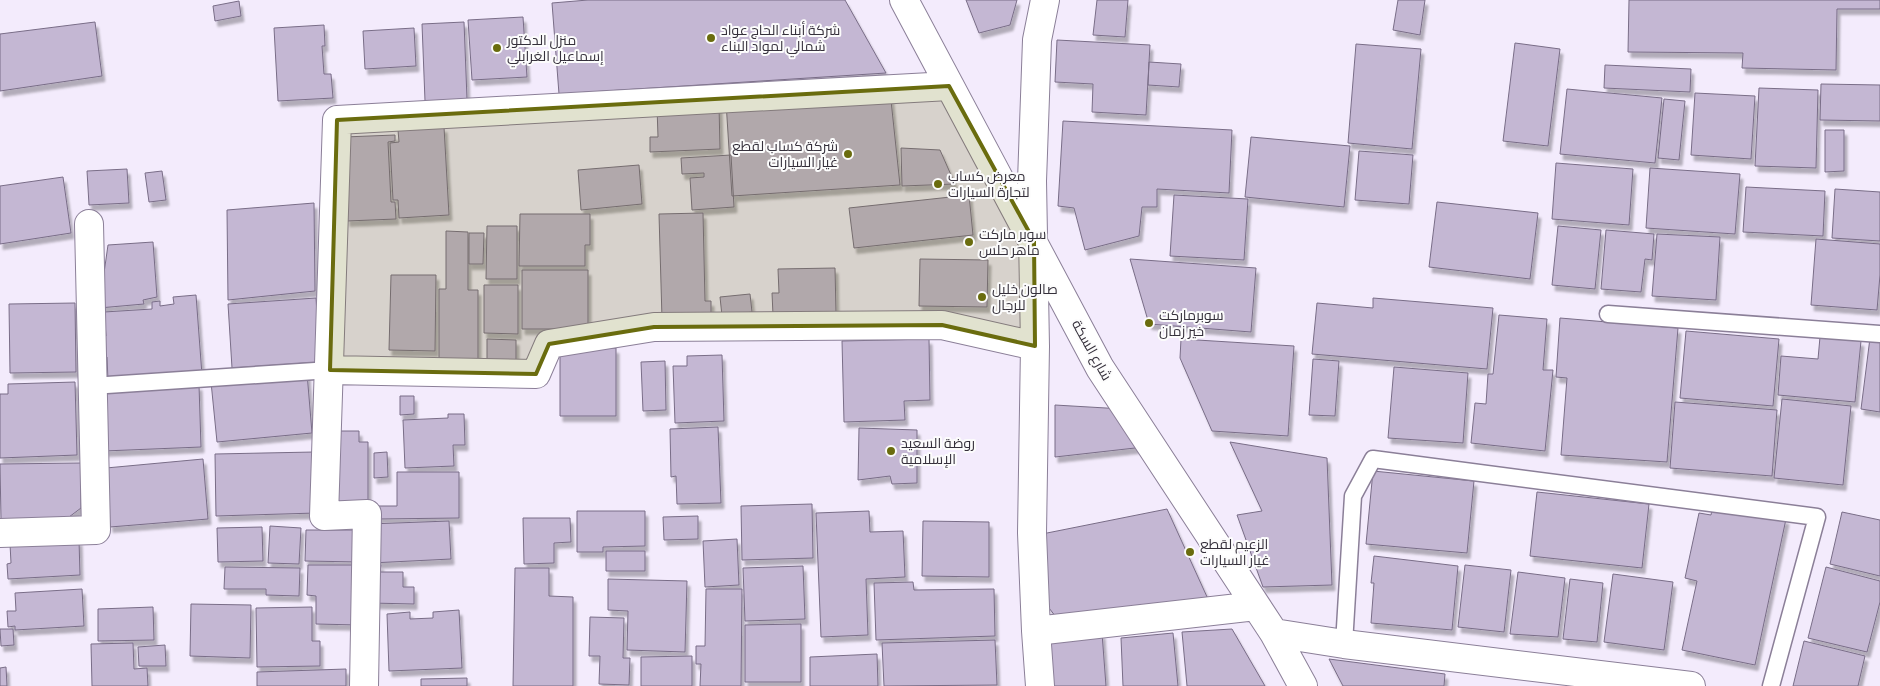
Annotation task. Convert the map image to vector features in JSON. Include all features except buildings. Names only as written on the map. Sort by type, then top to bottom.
[{"type":"street","name":"شارع السكة","points":[[904,0],[1100,368],[1274,633],[1303,686]]},
{"type":"street","points":[[1040,686],[1032,524],[1035,346],[1032,181],[1037,40],[1045,0]]},
{"type":"street","points":[[364,686],[367,514],[324,516],[337,120],[949,86]]},
{"type":"street","points":[[0,533],[96,530],[88,224]]},
{"type":"street","points":[[330,370],[536,374],[549,344],[654,327],[942,325],[1035,346]]},
{"type":"street","points":[[1036,631],[1256,606]]},
{"type":"street","points":[[1274,633],[1344,644],[1692,686]]},
{"type":"lane","points":[[1608,314],[1880,334]]},
{"type":"lane","points":[[92,386],[330,370]]},
{"type":"lane","points":[[1344,644],[1353,496],[1373,459],[1817,517],[1771,686]]},
{"type":"highlighted area","points":[[949,86],[1034,241],[1035,346],[942,325],[654,327],[549,344],[536,374],[330,370],[337,120]]},
{"type":"place","name":"شركة أبناء الحاج عواد شمالي لمواد البناء","points":[[711,38]]},
{"type":"place","name":"منزل الدكتور إسماعيل الغرابلي","points":[[497,48]]},
{"type":"place","name":"شركة كساب لقطع غيار السيارات","points":[[848,154]]},
{"type":"place","name":"معرض كساب لتجارة السيارات","points":[[938,184]]},
{"type":"place","name":"سوبر ماركت ماهر حلس","points":[[969,242]]},
{"type":"place","name":"صالون خليل للرجال","points":[[982,297]]},
{"type":"place","name":"سوبرماركت خير زمان","points":[[1149,323]]},
{"type":"place","name":"روضة السعيد الإسلامية","points":[[891,451]]},
{"type":"place","name":"الزعيم لقطع غيار السيارات","points":[[1190,552]]}]
